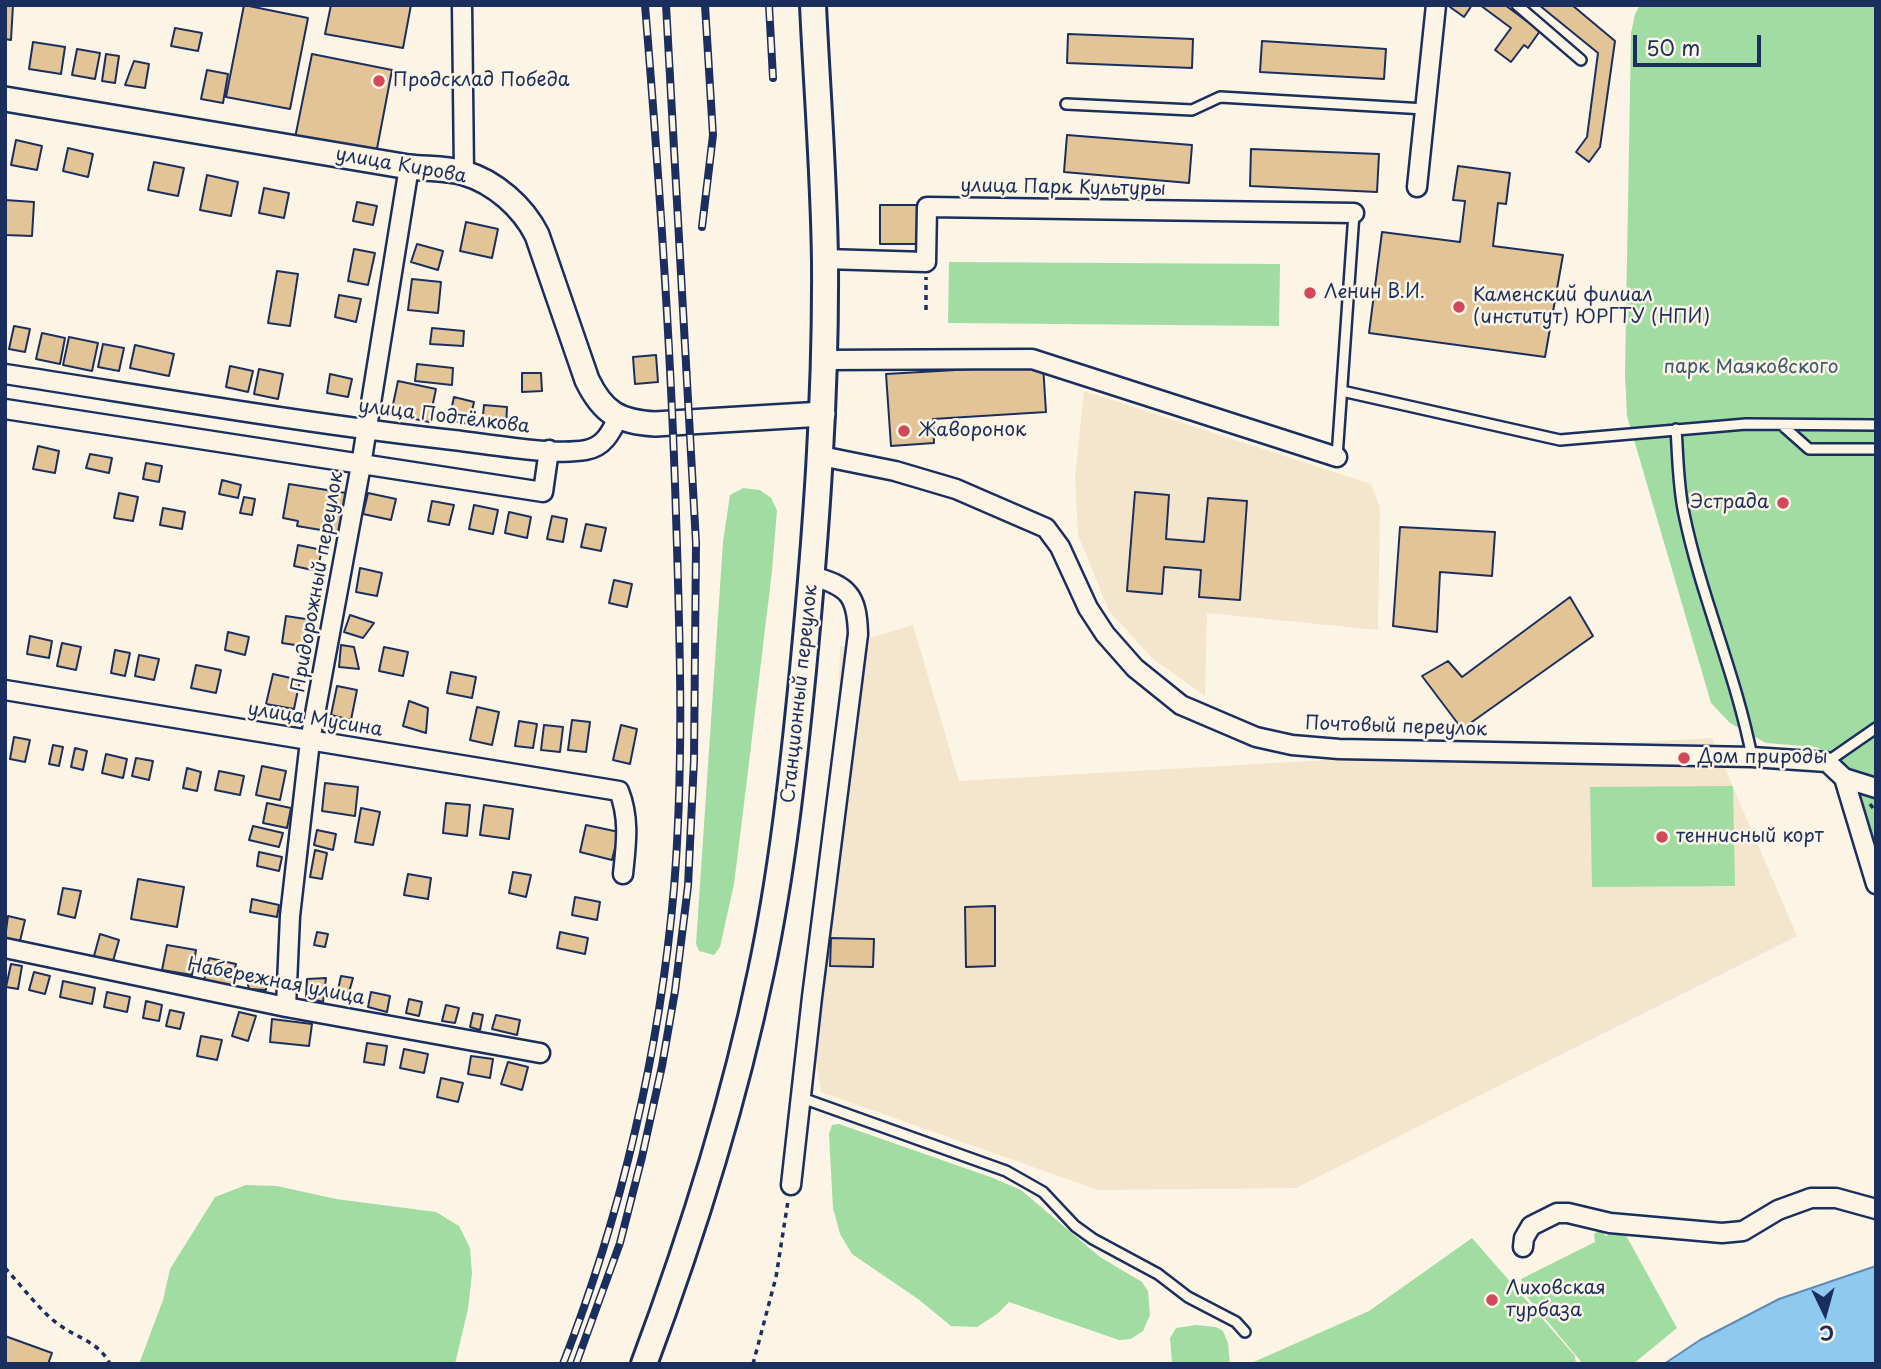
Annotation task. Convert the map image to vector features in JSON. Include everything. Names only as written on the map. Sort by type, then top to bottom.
[{"type":"main road","name":"Станционный переулок","points":[[644,1364],[696,1216],[725,1121],[762,970],[794,762],[812,576],[823,414],[825,259],[813,5]]},
{"type":"street","points":[[462,5],[464,173]]},
{"type":"street","points":[[1417,187],[1436,5]]},
{"type":"street","name":"улица Кирова","points":[[5,99],[409,167],[464,173],[503,194],[528,219],[542,248],[587,380],[595,397],[618,418]]},
{"type":"street","name":"Придорожный переулок","points":[[286,1007],[290,916],[310,741],[361,465],[409,167]]},
{"type":"street","name":"улица Парк Культуры","points":[[926,262],[927,207],[1354,213]]},
{"type":"street","points":[[825,259],[926,262]]},
{"type":"street","points":[[824,360],[1032,359],[1337,457]]},
{"type":"street","name":"улица Подтёлкова","points":[[5,374],[367,430],[548,450],[543,492],[5,409]]},
{"type":"street","points":[[548,450],[587,450],[599,445],[609,435],[618,418],[632,423],[655,424],[823,414]]},
{"type":"street","name":"Почтовый переулок","points":[[821,456],[895,471],[957,489],[1046,528],[1059,547],[1088,608],[1105,634],[1135,668],[1181,705],[1256,737],[1339,749],[1752,757],[1827,762]]},
{"type":"street","points":[[791,1185],[812,997],[859,634],[856,606],[852,597],[835,582],[812,576]]},
{"type":"street","name":"улица Мусина","points":[[5,690],[619,791],[628,829],[623,874]]},
{"type":"street","points":[[1827,762],[1844,778],[1876,788]]},
{"type":"street","points":[[1844,778],[1876,884]]},
{"type":"street","name":"Набережная улица","points":[[5,948],[286,1007],[540,1053]]},
{"type":"street","points":[[1523,1247],[1524,1238],[1531,1226],[1557,1213],[1610,1223],[1722,1233],[1743,1231],[1778,1210],[1811,1198],[1836,1198],[1876,1209]]},
{"type":"lane","points":[[1517,5],[1581,60]]},
{"type":"lane","points":[[1066,104],[1192,110],[1220,97],[1425,109]]},
{"type":"lane","points":[[1337,457],[1354,213]]},
{"type":"lane","points":[[1342,391],[1560,440],[1676,429],[1876,425]]},
{"type":"lane","points":[[1782,425],[1809,449],[1876,449]]},
{"type":"lane","points":[[1676,429],[1684,514],[1722,654],[1743,712],[1752,757]]},
{"type":"lane","points":[[1827,762],[1876,728]]},
{"type":"lane","points":[[802,1098],[1006,1171],[1043,1192],[1075,1227],[1093,1240],[1157,1274],[1188,1297],[1236,1322],[1245,1332]]},
{"type":"path","points":[[926,262],[926,310]]},
{"type":"path","points":[[752,1364],[776,1277],[791,1185]]},
{"type":"path","points":[[5,1268],[58,1324],[96,1345],[106,1355],[110,1364]]},
{"type":"shaded area","points":[[1084,391],[1371,484],[1380,507],[1378,630],[1207,613],[1205,696],[1152,658],[1109,611],[1078,535],[1075,477]]},
{"type":"shaded area","points":[[913,625],[959,781],[1712,738],[1797,936],[1296,1188],[1098,1190],[821,1092],[815,1054],[833,900],[840,647]]},
{"type":"green space","name":"парк Маяковского","points":[[1640,5],[1876,5],[1876,855],[1843,764],[1816,747],[1766,743],[1730,723],[1711,703],[1627,416],[1625,374],[1631,33]]},
{"type":"green space","points":[[949,262],[1280,264],[1279,326],[948,323]]},
{"type":"green space","points":[[743,488],[760,490],[771,498],[777,510],[734,884],[720,947],[714,955],[699,951],[696,944],[723,542],[730,495]]},
{"type":"green space","name":"теннисный корт","points":[[1733,786],[1735,886],[1592,887],[1590,787]]},
{"type":"green space","points":[[839,1124],[1021,1190],[1100,1257],[1142,1282],[1148,1291],[1150,1315],[1143,1331],[1131,1339],[1119,1340],[1009,1302],[977,1327],[951,1326],[918,1299],[852,1254],[840,1234],[833,1208],[829,1134],[832,1125]]},
{"type":"green space","points":[[246,1185],[277,1186],[336,1199],[436,1212],[459,1226],[470,1248],[472,1273],[468,1309],[455,1364],[139,1364],[163,1300],[170,1269],[215,1197]]},
{"type":"green space","points":[[1622,1228],[1677,1328],[1633,1364],[1583,1364],[1523,1292],[1521,1279],[1595,1242],[1594,1234],[1600,1230],[1606,1236]]},
{"type":"green space","points":[[1472,1238],[1575,1356],[1576,1364],[1249,1364],[1369,1311]]},
{"type":"green space","points":[[1196,1325],[1216,1327],[1223,1331],[1228,1343],[1230,1364],[1172,1364],[1170,1338],[1176,1328]]},
{"type":"water","points":[[1876,1266],[1876,1364],[1664,1364],[1700,1340],[1779,1299]]},
{"type":"building","points":[[5,5],[13,5],[11,40],[5,39]]},
{"type":"building","points":[[244,5],[308,18],[290,109],[226,97]]},
{"type":"building","points":[[331,5],[411,5],[403,48],[325,34]]},
{"type":"building","points":[[1472,5],[1464,17],[1450,7]]},
{"type":"building","points":[[1480,5],[1505,5],[1540,31],[1528,48],[1524,45],[1511,62],[1495,50],[1511,28]]},
{"type":"building","points":[[1539,5],[1572,5],[1615,41],[1600,147],[1589,162],[1576,152],[1587,137],[1598,53]]},
{"type":"building","points":[[175,28],[202,33],[198,51],[171,46]]},
{"type":"building","points":[[1068,34],[1193,39],[1192,68],[1067,63]]},
{"type":"building","points":[[1262,41],[1386,49],[1384,79],[1260,72]]},
{"type":"building","points":[[33,42],[65,47],[61,74],[29,69]]},
{"type":"building","points":[[77,49],[100,53],[95,79],[72,75]]},
{"type":"building","points":[[106,54],[119,56],[115,83],[102,81]]},
{"type":"building","points":[[312,54],[392,70],[376,154],[295,138]]},
{"type":"building","points":[[134,61],[149,64],[145,88],[125,85]]},
{"type":"building","points":[[207,70],[228,74],[223,103],[201,99]]},
{"type":"building","points":[[1067,135],[1192,145],[1189,183],[1064,172]]},
{"type":"building","points":[[16,140],[42,146],[37,170],[11,165]]},
{"type":"building","points":[[68,148],[93,154],[88,177],[63,171]]},
{"type":"building","points":[[1251,149],[1379,154],[1377,192],[1250,186]]},
{"type":"building","points":[[154,162],[184,168],[178,196],[148,190]]},
{"type":"building","points":[[1458,166],[1510,173],[1506,204],[1498,203],[1493,246],[1563,255],[1545,357],[1369,333],[1382,232],[1460,242],[1465,201],[1453,200]]},
{"type":"building","points":[[207,175],[238,182],[231,216],[200,210]]},
{"type":"building","points":[[264,188],[289,193],[284,218],[259,213]]},
{"type":"building","points":[[5,200],[34,202],[32,236],[5,235]]},
{"type":"building","points":[[357,202],[377,206],[373,225],[353,221]]},
{"type":"building","points":[[880,205],[920,205],[920,244],[880,244]]},
{"type":"building","points":[[466,222],[498,229],[492,258],[460,251]]},
{"type":"building","points":[[417,244],[443,251],[438,270],[411,262]]},
{"type":"building","points":[[354,249],[375,253],[368,285],[348,281]]},
{"type":"building","points":[[277,271],[298,274],[290,326],[268,323]]},
{"type":"building","points":[[412,279],[441,282],[438,313],[408,310]]},
{"type":"building","points":[[339,295],[361,299],[356,322],[335,317]]},
{"type":"building","points":[[14,326],[30,329],[25,352],[9,349]]},
{"type":"building","points":[[432,328],[464,331],[463,346],[430,344]]},
{"type":"building","points":[[42,333],[65,338],[60,364],[36,359]]},
{"type":"building","points":[[69,337],[98,343],[92,371],[63,365]]},
{"type":"building","points":[[103,344],[124,348],[119,371],[98,367]]},
{"type":"building","points":[[135,345],[174,354],[169,376],[130,368]]},
{"type":"building","points":[[656,355],[658,382],[635,384],[633,357]]},
{"type":"building","points":[[417,364],[453,368],[452,385],[415,381]]},
{"type":"building","points":[[1043,365],[1046,412],[933,419],[934,443],[891,446],[886,374]]},
{"type":"building","points":[[230,366],[253,371],[248,392],[226,387]]},
{"type":"building","points":[[259,369],[283,374],[278,399],[254,394]]},
{"type":"building","points":[[522,373],[541,373],[542,391],[522,392]]},
{"type":"building","points":[[330,374],[352,379],[348,397],[327,393]]},
{"type":"building","points":[[398,381],[436,389],[429,422],[391,414]]},
{"type":"building","points":[[454,397],[474,402],[469,424],[449,420]]},
{"type":"building","points":[[484,405],[507,407],[506,428],[482,427]]},
{"type":"building","points":[[38,446],[59,451],[55,473],[33,469]]},
{"type":"building","points":[[90,454],[112,458],[109,473],[86,468]]},
{"type":"building","points":[[146,463],[162,466],[159,482],[143,479]]},
{"type":"building","points":[[222,480],[241,485],[238,498],[219,494]]},
{"type":"building","points":[[289,484],[346,493],[339,533],[297,526],[298,521],[283,518]]},
{"type":"building","points":[[1135,492],[1169,495],[1166,539],[1204,542],[1208,498],[1247,501],[1240,600],[1199,597],[1201,570],[1164,567],[1162,594],[1127,591]]},
{"type":"building","points":[[119,493],[138,497],[133,521],[114,518]]},
{"type":"building","points":[[368,493],[396,499],[391,520],[363,514]]},
{"type":"building","points":[[244,497],[255,499],[252,515],[240,513]]},
{"type":"building","points":[[432,501],[454,505],[449,525],[428,521]]},
{"type":"building","points":[[474,505],[498,510],[493,534],[469,529]]},
{"type":"building","points":[[163,508],[185,512],[182,529],[160,525]]},
{"type":"building","points":[[509,512],[531,517],[527,538],[505,533]]},
{"type":"building","points":[[552,516],[567,519],[563,542],[547,539]]},
{"type":"building","points":[[586,524],[606,528],[601,551],[581,547]]},
{"type":"building","points":[[1400,527],[1495,532],[1492,576],[1440,572],[1437,632],[1393,626]]},
{"type":"building","points":[[298,545],[322,550],[317,571],[294,566]]},
{"type":"building","points":[[360,568],[382,573],[377,596],[356,592]]},
{"type":"building","points":[[614,580],[632,584],[627,607],[609,603]]},
{"type":"building","points":[[1570,597],[1593,636],[1462,729],[1422,676],[1448,661],[1462,677]]},
{"type":"building","points":[[350,615],[374,623],[363,638],[344,632]]},
{"type":"building","points":[[286,616],[312,620],[308,647],[282,643]]},
{"type":"building","points":[[228,632],[249,637],[245,655],[225,650]]},
{"type":"building","points":[[30,636],[52,641],[49,658],[27,654]]},
{"type":"building","points":[[62,643],[81,647],[76,670],[57,666]]},
{"type":"building","points":[[341,645],[354,647],[359,669],[339,667]]},
{"type":"building","points":[[384,647],[408,652],[403,676],[379,671]]},
{"type":"building","points":[[115,650],[130,653],[125,676],[111,673]]},
{"type":"building","points":[[139,655],[159,659],[154,680],[135,676]]},
{"type":"building","points":[[196,665],[221,670],[216,693],[191,688]]},
{"type":"building","points":[[451,672],[476,677],[472,698],[447,693]]},
{"type":"building","points":[[273,674],[300,680],[294,709],[266,704]]},
{"type":"building","points":[[337,686],[357,690],[351,720],[331,715]]},
{"type":"building","points":[[409,701],[428,708],[426,733],[403,726]]},
{"type":"building","points":[[477,707],[499,712],[492,745],[470,740]]},
{"type":"building","points":[[572,720],[590,722],[586,752],[568,750]]},
{"type":"building","points":[[519,721],[537,724],[533,748],[515,746]]},
{"type":"building","points":[[544,725],[563,727],[560,752],[541,750]]},
{"type":"building","points":[[621,725],[637,729],[630,764],[613,760]]},
{"type":"building","points":[[14,737],[30,740],[25,762],[10,759]]},
{"type":"building","points":[[53,745],[63,747],[59,766],[49,764]]},
{"type":"building","points":[[75,748],[87,751],[83,770],[71,767]]},
{"type":"building","points":[[106,754],[127,759],[123,778],[102,773]]},
{"type":"building","points":[[136,758],[153,761],[149,780],[132,776]]},
{"type":"building","points":[[262,766],[286,771],[280,800],[256,795]]},
{"type":"building","points":[[187,768],[201,772],[197,791],[183,788]]},
{"type":"building","points":[[219,771],[244,776],[240,795],[215,790]]},
{"type":"building","points":[[325,783],[358,787],[355,816],[322,811]]},
{"type":"building","points":[[267,803],[291,808],[287,828],[263,823]]},
{"type":"building","points":[[446,803],[470,805],[467,836],[443,833]]},
{"type":"building","points":[[484,805],[513,809],[509,839],[480,835]]},
{"type":"building","points":[[361,808],[380,812],[373,845],[355,842]]},
{"type":"building","points":[[586,825],[619,832],[612,860],[580,852]]},
{"type":"building","points":[[253,826],[283,833],[279,847],[249,840]]},
{"type":"building","points":[[317,830],[336,834],[333,850],[314,845]]},
{"type":"building","points":[[315,850],[327,853],[322,879],[310,877]]},
{"type":"building","points":[[259,852],[282,857],[279,871],[257,866]]},
{"type":"building","points":[[513,872],[531,875],[526,897],[509,893]]},
{"type":"building","points":[[408,874],[431,878],[428,899],[404,895]]},
{"type":"building","points":[[138,879],[184,887],[177,927],[131,919]]},
{"type":"building","points":[[63,888],[81,891],[75,918],[58,914]]},
{"type":"building","points":[[575,897],[600,902],[597,920],[572,915]]},
{"type":"building","points":[[252,899],[279,905],[277,917],[250,912]]},
{"type":"building","points":[[995,906],[995,966],[966,967],[965,907]]},
{"type":"building","points":[[8,916],[25,920],[20,941],[5,938]]},
{"type":"building","points":[[317,932],[328,934],[325,947],[314,945]]},
{"type":"building","points":[[560,932],[588,938],[585,954],[557,948]]},
{"type":"building","points":[[100,934],[119,940],[113,961],[94,956]]},
{"type":"building","points":[[831,938],[874,939],[873,967],[830,966]]},
{"type":"building","points":[[167,945],[196,950],[192,975],[162,970]]},
{"type":"building","points":[[209,958],[236,964],[231,987],[204,981]]},
{"type":"building","points":[[11,964],[22,966],[18,989],[6,987]]},
{"type":"building","points":[[34,972],[50,976],[45,994],[29,990]]},
{"type":"building","points":[[341,976],[353,978],[349,992],[338,990]]},
{"type":"building","points":[[246,977],[266,978],[266,990],[249,989]]},
{"type":"building","points":[[326,978],[323,1002],[306,997],[307,979]]},
{"type":"building","points":[[63,981],[95,988],[92,1004],[60,997]]},
{"type":"building","points":[[107,992],[130,997],[127,1012],[104,1007]]},
{"type":"building","points":[[371,992],[390,996],[387,1012],[368,1007]]},
{"type":"building","points":[[409,999],[422,1002],[419,1016],[406,1013]]},
{"type":"building","points":[[146,1001],[162,1005],[159,1021],[143,1018]]},
{"type":"building","points":[[446,1005],[459,1008],[455,1023],[442,1021]]},
{"type":"building","points":[[170,1010],[184,1013],[180,1029],[166,1026]]},
{"type":"building","points":[[239,1012],[256,1016],[248,1041],[232,1036]]},
{"type":"building","points":[[473,1013],[483,1015],[480,1030],[470,1027]]},
{"type":"building","points":[[496,1015],[520,1020],[517,1035],[492,1029]]},
{"type":"building","points":[[272,1019],[312,1024],[309,1046],[270,1042]]},
{"type":"building","points":[[201,1036],[222,1040],[217,1060],[197,1056]]},
{"type":"building","points":[[367,1043],[387,1046],[384,1065],[364,1062]]},
{"type":"building","points":[[404,1049],[428,1054],[424,1073],[400,1068]]},
{"type":"building","points":[[471,1056],[493,1059],[490,1078],[468,1074]]},
{"type":"building","points":[[508,1062],[528,1067],[522,1090],[501,1084]]},
{"type":"building","points":[[441,1078],[463,1083],[458,1102],[437,1097]]},
{"type":"building","points":[[5,1336],[52,1353],[48,1364],[5,1364]]},
{"type":"railway","points":[[563,1364],[603,1249],[635,1130],[668,948],[677,841],[680,702],[674,451],[664,260],[645,5]]},
{"type":"railway","points":[[576,1364],[620,1243],[642,1157],[675,991],[688,886],[694,760],[696,543],[666,5]]},
{"type":"railway","points":[[702,227],[713,135],[705,5]]},
{"type":"railway","points":[[769,5],[773,78]]},
{"type":"place","name":"Продсклад Победа","points":[[379,81]]},
{"type":"place","name":"Ленин В.И.","points":[[1310,293]]},
{"type":"place","name":"Каменский филиал (институт) ЮРГТУ (НПИ)","points":[[1459,307]]},
{"type":"place","name":"Жаворонок","points":[[904,431]]},
{"type":"place","name":"Эстрада","points":[[1783,503]]},
{"type":"place","name":"Дом природы","points":[[1684,758]]},
{"type":"place","name":"теннисный корт","points":[[1662,837]]},
{"type":"place","name":"Лиховская турбаза","points":[[1492,1300]]}]
